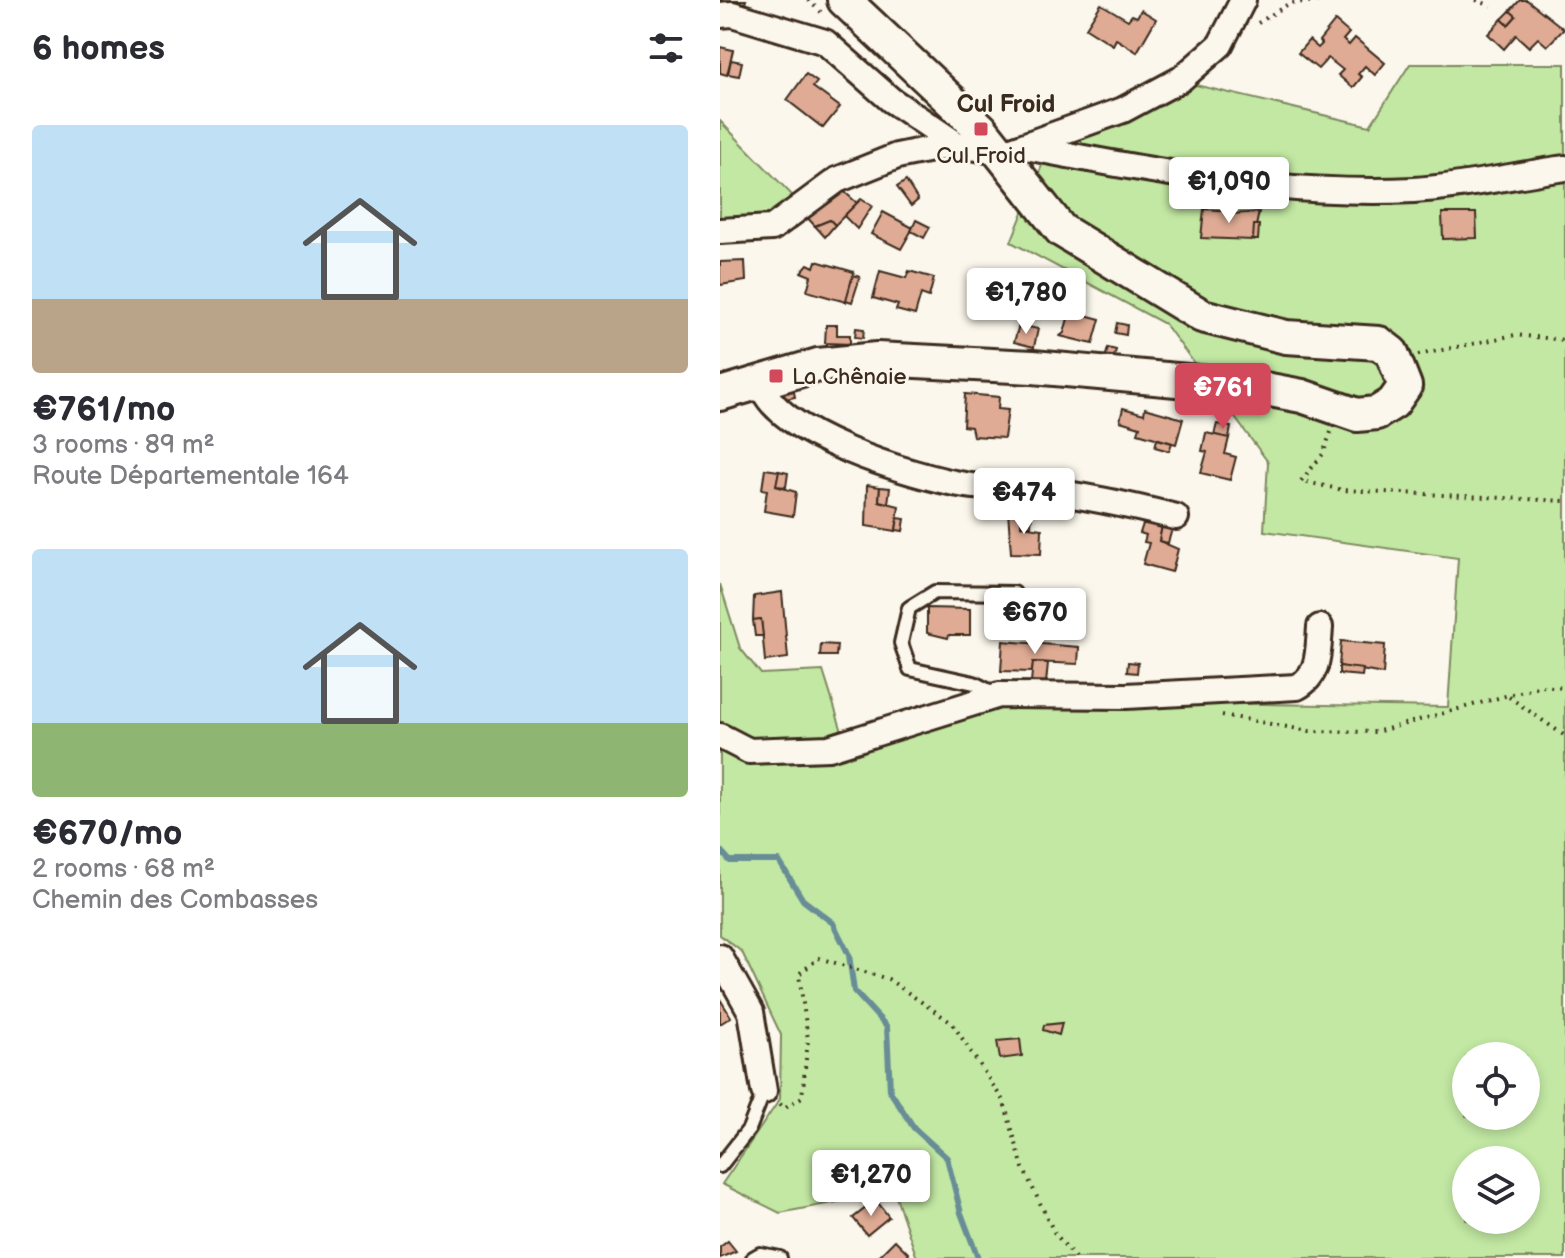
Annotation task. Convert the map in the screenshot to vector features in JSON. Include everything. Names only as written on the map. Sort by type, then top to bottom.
[{"type":"street","points":[[720,394],[818,365],[877,359],[1033,367],[1254,387],[1302,396],[1338,411],[1357,415],[1377,413],[1393,403],[1405,386],[1396,361],[1379,343],[1286,337],[1202,316],[1061,230],[1029,193],[1014,150],[844,0]]},
{"type":"street","points":[[1014,150],[1123,110],[1181,79],[1220,45],[1243,0]]},
{"type":"street","points":[[720,15],[732,14],[825,42],[891,100],[956,144]]},
{"type":"street","points":[[720,231],[772,228],[837,180],[897,156],[956,144],[1285,188],[1415,190],[1565,168]]},
{"type":"street","points":[[761,380],[762,390],[783,415],[838,446],[906,470],[964,485],[1044,491],[1176,517]]},
{"type":"street","points":[[720,736],[749,751],[829,748],[998,695],[1126,696],[1297,687],[1309,681],[1314,672],[1320,627]]},
{"type":"street","points":[[720,957],[751,1012],[764,1091]]},
{"type":"lane","points":[[998,695],[974,683],[910,669],[901,643],[909,608],[935,592],[1014,593]]},
{"type":"lane","points":[[720,1166],[749,1129],[764,1091]]},
{"type":"lane","points":[[753,1258],[760,1254],[780,1258]]},
{"type":"path","points":[[1231,23],[1258,23],[1290,3],[1336,0]]},
{"type":"path","points":[[1476,0],[1491,6]]},
{"type":"path","points":[[1396,361],[1515,335],[1565,340]]},
{"type":"path","points":[[1338,411],[1323,454],[1301,481],[1358,491],[1565,501]]},
{"type":"path","points":[[1217,714],[1309,731],[1376,732],[1541,686],[1565,688]]},
{"type":"path","points":[[1509,697],[1565,736]]},
{"type":"path","points":[[764,1091],[784,1108],[802,1097],[808,1040],[799,974],[819,958],[888,979],[952,1023],[1004,1102],[1023,1168],[1054,1232],[1075,1258]]},
{"type":"green space","points":[[1410,64],[1565,64],[1565,1258],[917,1258],[894,1191],[780,1213],[722,1184],[780,1099],[781,1035],[742,952],[720,935],[720,584],[740,648],[761,674],[823,671],[850,757],[1005,700],[1448,707],[1458,558],[1264,531],[1268,462],[1165,324],[1011,242],[1049,148],[1187,83],[1370,126]]},
{"type":"green space","points":[[720,121],[794,197],[766,217],[720,223]]},
{"type":"building","points":[[720,0],[746,0],[744,6]]},
{"type":"building","points":[[1520,0],[1527,0],[1564,29],[1547,46],[1538,38],[1529,47],[1516,35],[1504,49],[1488,34],[1502,19],[1508,25],[1516,16],[1510,11]]},
{"type":"building","points":[[1101,4],[1128,20],[1132,15],[1137,17],[1141,10],[1156,19],[1137,52],[1116,39],[1113,45],[1086,28]]},
{"type":"building","points":[[1510,11],[1516,16],[1508,25],[1502,19]]},
{"type":"building","points":[[1335,21],[1349,33],[1343,40],[1349,45],[1355,38],[1385,63],[1375,75],[1365,66],[1358,74],[1362,77],[1353,88],[1338,75],[1343,70],[1328,58],[1318,69],[1298,53],[1309,40],[1318,48],[1322,44],[1319,41]]},
{"type":"building","points":[[720,47],[733,50],[727,75],[720,73]]},
{"type":"building","points":[[731,60],[742,62],[739,76],[728,74]]},
{"type":"building","points":[[806,74],[817,82],[813,87],[840,107],[823,128],[787,100]]},
{"type":"building","points":[[906,181],[918,200],[911,206],[897,187]]},
{"type":"building","points":[[839,187],[857,203],[835,225],[830,220],[815,226],[805,215]]},
{"type":"building","points":[[861,199],[872,206],[857,229],[844,216]]},
{"type":"building","points":[[1204,209],[1233,211],[1233,214],[1259,212],[1253,240],[1201,238]]},
{"type":"building","points":[[883,212],[913,228],[901,249],[871,234]]},
{"type":"building","points":[[1442,213],[1476,213],[1477,238],[1443,239]]},
{"type":"building","points":[[830,220],[835,225],[825,237],[815,226]]},
{"type":"building","points":[[916,220],[930,227],[924,238],[911,231]]},
{"type":"building","points":[[1254,225],[1259,225],[1258,240],[1253,240]]},
{"type":"building","points":[[745,261],[746,281],[720,285],[720,262]]},
{"type":"building","points":[[816,261],[854,272],[846,302],[807,291],[811,276],[801,272],[808,264],[814,267]]},
{"type":"building","points":[[880,271],[906,278],[909,271],[934,278],[929,297],[921,294],[915,315],[896,310],[898,305],[873,298]]},
{"type":"building","points":[[853,275],[860,277],[852,302],[846,300]]},
{"type":"building","points":[[1070,311],[1100,319],[1093,344],[1060,336],[1064,333]]},
{"type":"building","points":[[1117,323],[1127,325],[1126,335],[1115,333]]},
{"type":"building","points":[[826,325],[837,325],[837,335],[850,335],[850,344],[825,343]]},
{"type":"building","points":[[1019,325],[1038,329],[1034,347],[1014,342]]},
{"type":"building","points":[[856,328],[864,329],[863,338],[855,337]]},
{"type":"building","points":[[1108,348],[1116,350],[1112,363],[1104,362]]},
{"type":"building","points":[[793,387],[795,397],[785,399],[782,389]]},
{"type":"building","points":[[965,394],[999,397],[998,409],[1008,410],[1004,438],[973,436],[971,427],[963,426]]},
{"type":"building","points":[[1123,408],[1144,414],[1145,408],[1183,419],[1176,444],[1138,433],[1140,427],[1120,421]]},
{"type":"building","points":[[1217,424],[1231,427],[1229,438],[1214,435]]},
{"type":"building","points":[[1206,433],[1229,438],[1225,454],[1236,457],[1230,480],[1201,473],[1207,452],[1202,451]]},
{"type":"building","points":[[1157,439],[1172,443],[1169,451],[1155,447]]},
{"type":"building","points":[[765,469],[779,471],[776,486],[796,492],[793,516],[764,511],[767,490],[762,489]]},
{"type":"building","points":[[779,471],[788,473],[786,487],[776,486]]},
{"type":"building","points":[[867,485],[880,487],[879,501],[899,506],[896,531],[866,526]]},
{"type":"building","points":[[880,487],[890,488],[888,503],[879,501]]},
{"type":"building","points":[[1008,511],[1021,512],[1021,526],[1042,529],[1041,554],[1011,553]]},
{"type":"building","points":[[1021,512],[1032,512],[1031,526],[1021,526]]},
{"type":"building","points":[[898,518],[905,519],[903,531],[896,530]]},
{"type":"building","points":[[1143,524],[1162,526],[1159,541],[1178,549],[1172,572],[1143,564],[1149,543],[1144,542],[1146,535],[1140,533]]},
{"type":"building","points":[[1162,526],[1172,529],[1168,543],[1159,541]]},
{"type":"building","points":[[782,592],[788,658],[765,661],[761,619],[753,620],[754,596]]},
{"type":"building","points":[[1031,599],[1076,601],[1075,629],[1029,627]]},
{"type":"building","points":[[927,608],[970,609],[970,635],[949,635],[948,638],[927,633]]},
{"type":"building","points":[[761,619],[763,636],[755,636],[753,620]]},
{"type":"building","points":[[1003,641],[1079,647],[1078,664],[1033,662],[1032,672],[1001,671]]},
{"type":"building","points":[[1341,641],[1385,645],[1383,674],[1339,666]]},
{"type":"building","points":[[821,644],[837,645],[836,656],[820,656]]},
{"type":"building","points":[[1033,662],[1048,663],[1046,683],[1031,682]]},
{"type":"building","points":[[1128,662],[1138,663],[1137,673],[1127,672]]},
{"type":"building","points":[[1339,666],[1363,669],[1362,676],[1339,674]]},
{"type":"building","points":[[720,999],[731,1017],[720,1024]]},
{"type":"building","points":[[1062,1023],[1059,1035],[1043,1030],[1044,1025]]},
{"type":"building","points":[[1020,1039],[1022,1056],[1000,1059],[997,1041]]},
{"type":"building","points":[[876,1200],[889,1217],[867,1235],[853,1218]]},
{"type":"building","points":[[895,1240],[909,1254],[905,1258],[877,1258]]},
{"type":"building","points":[[728,1241],[736,1251],[720,1258],[720,1247]]},
{"type":"waterway","points":[[720,850],[730,861],[779,861],[803,900],[833,923],[849,955],[854,991],[887,1027],[890,1091],[914,1128],[947,1158],[961,1213],[978,1258]]},
{"type":"place","name":"Cul Froid","points":[[981,129]]},
{"type":"place","name":"La Chênaie","points":[[776,376]]},
{"type":"district","name":"Cul Froid","points":[[1006,104]]}]
